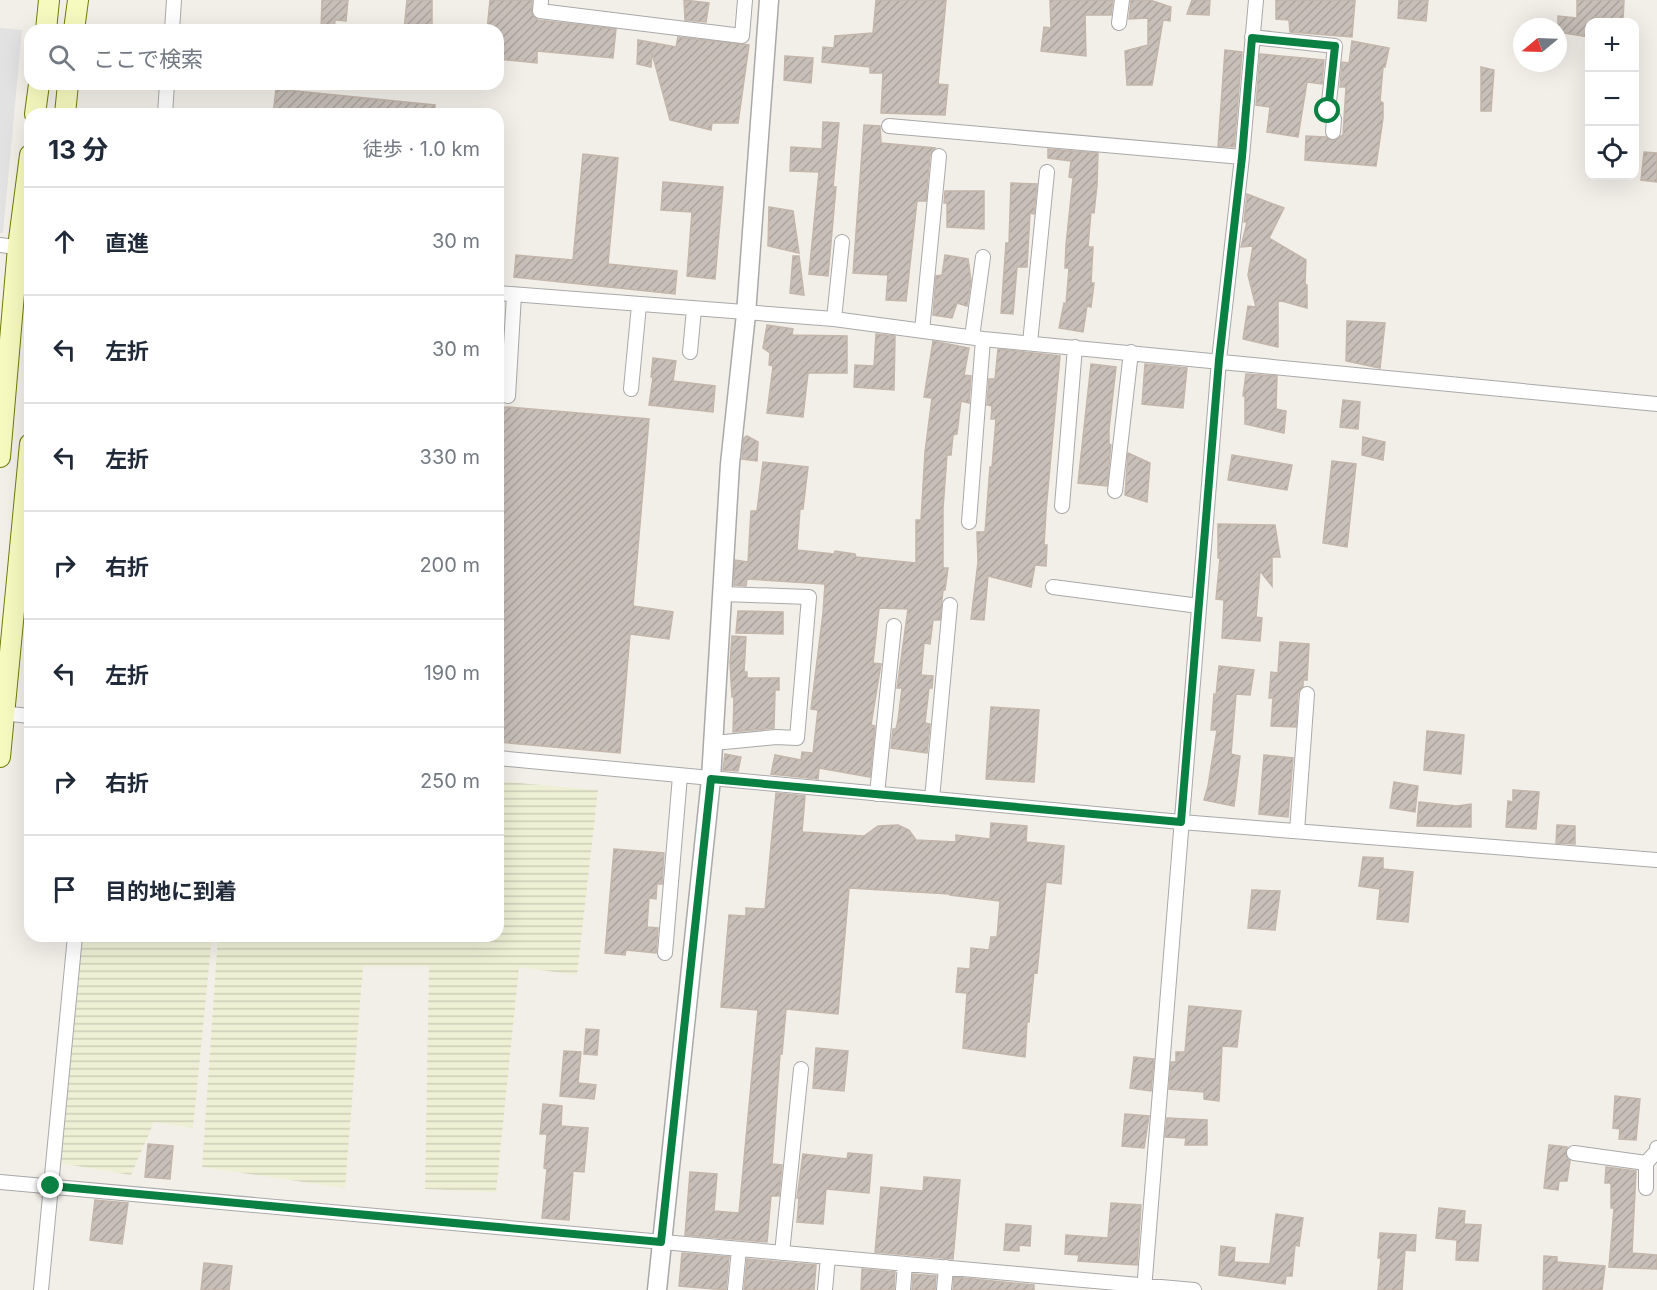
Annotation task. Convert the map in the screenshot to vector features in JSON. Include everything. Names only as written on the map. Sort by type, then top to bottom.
[{"type":"main road","points":[[47,24],[49,0]]},
{"type":"main road","points":[[75,24],[78,0]]},
{"type":"main road","points":[[36,108],[38,90]]},
{"type":"main road","points":[[65,108],[67,90]]},
{"type":"main road","points":[[0,457],[16,247],[24,194]]},
{"type":"main road","points":[[0,757],[2,713],[24,502]]},
{"type":"street","points":[[172,24],[174,0]]},
{"type":"street","points":[[541,0],[540,11],[742,36],[746,0]]},
{"type":"street","points":[[657,1290],[711,779],[730,464],[746,314],[769,0]]},
{"type":"street","points":[[1119,23],[1122,0]]},
{"type":"street","points":[[1144,1288],[1219,360],[1242,157],[1256,0]]},
{"type":"street","points":[[1252,38],[1335,46],[1324,97],[1328,111],[1334,119],[1333,132]]},
{"type":"street","points":[[165,108],[167,90]]},
{"type":"street","points":[[889,126],[1242,157]]},
{"type":"street","points":[[922,331],[939,156]]},
{"type":"street","points":[[1030,343],[1047,172]]},
{"type":"street","points":[[834,320],[842,242]]},
{"type":"street","points":[[969,522],[983,256]]},
{"type":"street","points":[[504,294],[834,320],[978,338],[1657,404]]},
{"type":"street","points":[[508,396],[514,295]]},
{"type":"street","points":[[631,389],[639,305]]},
{"type":"street","points":[[690,352],[694,309]]},
{"type":"street","points":[[1062,507],[1075,347]]},
{"type":"street","points":[[1115,491],[1131,352]]},
{"type":"street","points":[[1053,587],[1199,606]]},
{"type":"street","points":[[714,743],[776,737],[797,738],[809,597],[723,594]]},
{"type":"street","points":[[932,799],[950,605]]},
{"type":"street","points":[[877,794],[894,626]]},
{"type":"street","points":[[1297,831],[1308,694]]},
{"type":"street","points":[[2,713],[24,715]]},
{"type":"street","points":[[504,759],[1181,822],[1657,860]]},
{"type":"street","points":[[664,953],[680,776]]},
{"type":"street","points":[[41,1290],[74,942]]},
{"type":"street","points":[[782,1253],[801,1069]]},
{"type":"street","points":[[1646,1188],[1646,1163],[1657,1148]]},
{"type":"street","points":[[1574,1153],[1646,1163]]},
{"type":"street","points":[[0,1182],[946,1267],[1044,1283],[1194,1290]]},
{"type":"street","points":[[735,1290],[739,1249]]},
{"type":"street","points":[[825,1290],[828,1257]]},
{"type":"street","points":[[903,1290],[905,1264]]},
{"type":"street","points":[[944,1290],[946,1267]]},
{"type":"green space","points":[[504,782],[598,790],[577,975],[519,967],[496,1192],[425,1189],[429,966],[363,966],[345,1188],[202,1167],[218,942],[504,942]]},
{"type":"green space","points":[[78,942],[211,942],[193,1128],[154,1122],[131,1175],[59,1163]]},
{"type":"shaded area","points":[[0,28],[22,30],[3,233],[0,233]]},
{"type":"building","points":[[322,0],[348,0],[346,21],[335,20],[335,24],[321,24]]},
{"type":"building","points":[[407,0],[432,0],[432,24],[405,24]]},
{"type":"building","points":[[490,0],[532,0],[532,14],[538,20],[616,29],[613,58],[537,51],[537,63],[504,60],[504,24],[488,24]]},
{"type":"building","points":[[684,0],[709,3],[706,22],[685,20]]},
{"type":"building","points":[[876,0],[946,0],[938,84],[948,85],[945,115],[881,113],[883,73],[870,73],[870,67],[822,62],[823,47],[834,48],[835,36],[873,33]]},
{"type":"building","points":[[1050,0],[1113,0],[1111,15],[1085,15],[1086,56],[1041,51],[1044,27],[1051,28]]},
{"type":"building","points":[[1131,0],[1150,0],[1171,7],[1170,21],[1163,20],[1152,85],[1127,85],[1125,51],[1148,45],[1148,18],[1129,19]]},
{"type":"building","points":[[1192,0],[1210,0],[1209,15],[1187,14]]},
{"type":"building","points":[[1276,0],[1355,0],[1352,37],[1290,32],[1289,20],[1276,19]]},
{"type":"building","points":[[1399,0],[1428,0],[1426,21],[1398,18]]},
{"type":"building","points":[[1577,0],[1624,0],[1623,18],[1585,18],[1585,36],[1567,33],[1567,18],[1558,18],[1558,16],[1577,18]]},
{"type":"building","points":[[678,37],[749,45],[738,123],[712,123],[711,130],[670,120],[652,53],[651,67],[637,64],[638,40],[676,47]]},
{"type":"building","points":[[1352,41],[1389,48],[1385,67],[1383,67],[1380,101],[1383,103],[1383,118],[1376,166],[1305,160],[1306,136],[1326,137],[1333,141],[1343,135],[1346,87],[1340,87],[1342,62],[1349,63]]},
{"type":"building","points":[[1225,50],[1242,52],[1234,147],[1218,146]]},
{"type":"building","points":[[1260,54],[1324,60],[1322,84],[1307,82],[1298,137],[1267,132],[1270,107],[1256,105]]},
{"type":"building","points":[[785,56],[813,58],[811,83],[784,80]]},
{"type":"building","points":[[1481,67],[1494,70],[1491,111],[1481,111]]},
{"type":"building","points":[[276,90],[435,105],[435,108],[274,108]]},
{"type":"building","points":[[823,122],[839,123],[828,276],[809,274],[819,172],[790,171],[791,147],[822,149]]},
{"type":"building","points":[[864,125],[880,126],[881,143],[935,148],[930,155],[926,201],[917,201],[906,301],[886,300],[888,275],[853,273]]},
{"type":"building","points":[[1048,149],[1098,153],[1097,185],[1094,213],[1091,212],[1088,247],[1093,247],[1091,283],[1094,283],[1091,307],[1087,306],[1083,332],[1059,328],[1064,303],[1066,304],[1069,268],[1065,268],[1066,245],[1073,178],[1069,177],[1071,161],[1048,158]]},
{"type":"building","points":[[1644,152],[1657,153],[1657,182],[1641,180]]},
{"type":"building","points":[[583,154],[618,158],[608,264],[677,271],[675,294],[514,277],[516,255],[573,260]]},
{"type":"building","points":[[663,182],[723,187],[715,279],[687,276],[692,212],[661,210]]},
{"type":"building","points":[[1011,183],[1037,184],[1034,214],[1030,213],[1027,267],[1017,267],[1013,314],[1001,313],[1006,243],[1009,243]]},
{"type":"building","points":[[945,191],[984,191],[984,229],[947,227]]},
{"type":"building","points":[[1247,194],[1284,208],[1269,238],[1306,260],[1307,308],[1278,300],[1278,347],[1243,339],[1248,306],[1256,307],[1248,275],[1253,246],[1241,247],[1247,222],[1244,222]]},
{"type":"building","points":[[769,207],[793,211],[799,253],[768,246]]},
{"type":"building","points":[[945,255],[968,259],[971,281],[967,306],[957,303],[952,318],[933,315],[936,276],[942,275]]},
{"type":"building","points":[[793,256],[799,256],[804,295],[790,293]]},
{"type":"building","points":[[1347,321],[1385,323],[1380,368],[1346,361]]},
{"type":"building","points":[[767,325],[793,329],[792,335],[847,336],[847,373],[808,373],[803,417],[767,413],[773,366],[769,365],[770,353],[763,348]]},
{"type":"building","points":[[876,334],[895,336],[894,390],[854,387],[855,365],[874,366]]},
{"type":"building","points":[[933,341],[969,348],[964,375],[971,376],[969,403],[961,401],[957,434],[953,435],[951,455],[947,455],[943,508],[943,568],[948,568],[940,620],[933,620],[930,644],[924,643],[921,675],[933,676],[932,688],[929,688],[925,723],[930,724],[927,753],[891,748],[893,729],[896,729],[898,720],[902,688],[897,688],[908,609],[879,608],[873,663],[881,664],[871,725],[875,726],[870,777],[819,768],[818,779],[771,774],[775,755],[801,760],[802,752],[813,753],[818,710],[811,709],[825,584],[747,579],[746,586],[734,585],[735,560],[748,562],[751,511],[757,511],[763,462],[808,467],[803,509],[800,509],[797,550],[834,554],[835,551],[855,554],[856,557],[916,563],[916,520],[921,520],[925,452],[932,398],[924,397]]},
{"type":"building","points":[[998,349],[1060,356],[1046,511],[1044,545],[1047,545],[1046,566],[1035,565],[1031,587],[988,576],[984,620],[971,619],[978,562],[977,532],[985,532],[996,419],[991,419],[992,406],[987,405],[989,379],[995,379]]},
{"type":"building","points":[[653,358],[676,361],[673,381],[715,386],[713,412],[649,405]]},
{"type":"building","points":[[1091,364],[1116,367],[1109,429],[1109,444],[1111,445],[1107,486],[1078,483]]},
{"type":"building","points":[[1145,364],[1187,368],[1183,408],[1142,404]]},
{"type":"building","points":[[1246,374],[1277,376],[1276,409],[1286,411],[1284,433],[1245,424],[1245,396],[1243,396]]},
{"type":"building","points":[[1343,400],[1360,402],[1358,429],[1340,427]]},
{"type":"building","points":[[504,407],[649,419],[633,606],[673,612],[669,639],[630,634],[620,753],[504,743]]},
{"type":"building","points":[[747,436],[758,442],[757,461],[742,459],[744,438]]},
{"type":"building","points":[[1363,437],[1385,442],[1383,460],[1362,455]]},
{"type":"building","points":[[1128,453],[1150,463],[1147,502],[1125,495]]},
{"type":"building","points":[[1232,455],[1292,465],[1287,490],[1228,480]]},
{"type":"building","points":[[1332,461],[1356,464],[1347,547],[1323,543]]},
{"type":"building","points":[[1218,524],[1275,525],[1280,557],[1272,557],[1272,586],[1260,571],[1256,617],[1262,618],[1260,641],[1222,638],[1224,600],[1216,599],[1220,558],[1218,558]]},
{"type":"building","points":[[738,611],[783,612],[783,634],[736,633]]},
{"type":"building","points":[[732,636],[746,637],[744,672],[747,672],[747,678],[779,678],[779,690],[775,690],[774,728],[733,732],[734,697],[732,697],[730,663]]},
{"type":"building","points":[[1280,642],[1309,644],[1307,680],[1303,680],[1303,686],[1298,693],[1296,727],[1271,726],[1273,698],[1269,698],[1271,672],[1278,673]]},
{"type":"building","points":[[1219,666],[1254,670],[1250,695],[1236,694],[1231,754],[1240,756],[1234,806],[1204,800],[1217,730],[1211,730]]},
{"type":"building","points":[[991,707],[1039,710],[1034,782],[986,779]]},
{"type":"building","points":[[1427,731],[1464,735],[1461,774],[1424,770]]},
{"type":"building","points":[[725,754],[741,757],[738,771],[723,770]]},
{"type":"building","points":[[1264,755],[1293,758],[1288,817],[1259,814]]},
{"type":"building","points":[[1394,782],[1418,786],[1415,812],[1390,808]]},
{"type":"building","points":[[1513,790],[1539,792],[1536,829],[1506,827],[1508,801],[1513,802]]},
{"type":"building","points":[[776,793],[805,796],[802,832],[864,836],[878,826],[898,825],[909,830],[916,840],[956,842],[956,835],[990,839],[991,823],[1027,826],[1026,842],[1064,846],[1061,884],[1046,882],[1037,973],[1034,972],[1029,1022],[1027,1022],[1025,1057],[963,1048],[967,993],[956,992],[958,968],[970,969],[971,948],[989,950],[991,937],[997,937],[1000,901],[950,894],[849,888],[838,1014],[786,1009],[782,1054],[780,1054],[772,1164],[782,1165],[779,1196],[771,1196],[767,1242],[685,1235],[690,1172],[717,1174],[714,1211],[739,1213],[758,1010],[721,1007],[729,915],[746,916],[746,908],[765,909]]},
{"type":"building","points":[[1419,802],[1457,806],[1471,804],[1471,827],[1417,826]]},
{"type":"building","points":[[1557,825],[1575,826],[1575,844],[1556,843]]},
{"type":"building","points":[[614,849],[664,853],[662,884],[657,884],[656,899],[649,898],[647,927],[658,928],[656,953],[626,950],[625,955],[605,953]]},
{"type":"building","points":[[1363,857],[1383,858],[1383,869],[1413,872],[1408,922],[1377,919],[1380,889],[1359,886]]},
{"type":"building","points":[[1252,890],[1280,891],[1275,930],[1248,928]]},
{"type":"building","points":[[1189,1006],[1241,1011],[1237,1047],[1222,1046],[1219,1101],[1204,1099],[1204,1092],[1169,1089],[1171,1062],[1176,1062],[1176,1052],[1185,1052]]},
{"type":"building","points":[[586,1029],[599,1030],[597,1055],[584,1054]]},
{"type":"building","points":[[816,1048],[848,1051],[844,1091],[813,1088]]},
{"type":"building","points":[[564,1051],[581,1052],[578,1083],[596,1085],[594,1099],[560,1096]]},
{"type":"building","points":[[1134,1057],[1154,1059],[1151,1091],[1130,1088]]},
{"type":"building","points":[[1615,1096],[1640,1099],[1636,1140],[1619,1139],[1620,1129],[1613,1128]]},
{"type":"building","points":[[543,1104],[562,1106],[561,1126],[588,1128],[584,1172],[573,1171],[569,1220],[542,1218],[547,1169],[544,1168],[547,1134],[540,1134]]},
{"type":"building","points":[[1125,1114],[1149,1116],[1144,1148],[1122,1146]]},
{"type":"building","points":[[1167,1118],[1207,1120],[1207,1145],[1185,1145],[1186,1138],[1165,1137]]},
{"type":"building","points":[[148,1144],[173,1146],[170,1179],[145,1177]]},
{"type":"building","points":[[1549,1145],[1567,1147],[1566,1156],[1570,1161],[1567,1181],[1559,1181],[1558,1190],[1544,1188]]},
{"type":"building","points":[[848,1153],[872,1155],[869,1193],[826,1189],[823,1224],[797,1222],[799,1198],[797,1198],[803,1154],[847,1159]]},
{"type":"building","points":[[1606,1167],[1636,1171],[1632,1253],[1657,1255],[1657,1269],[1609,1267],[1614,1208],[1611,1208],[1611,1183],[1605,1183]]},
{"type":"building","points":[[924,1177],[960,1180],[953,1259],[875,1252],[881,1187],[923,1191]]},
{"type":"building","points":[[95,1200],[128,1203],[122,1244],[90,1240]]},
{"type":"building","points":[[1111,1203],[1141,1205],[1137,1265],[1078,1261],[1079,1255],[1065,1254],[1066,1235],[1108,1238]]},
{"type":"building","points":[[1439,1208],[1465,1211],[1464,1224],[1481,1225],[1478,1261],[1456,1260],[1457,1240],[1436,1238]]},
{"type":"building","points":[[1276,1214],[1303,1218],[1299,1246],[1295,1245],[1292,1276],[1286,1276],[1285,1284],[1219,1275],[1221,1246],[1235,1248],[1234,1262],[1270,1264]]},
{"type":"building","points":[[1006,1224],[1031,1226],[1030,1246],[1019,1245],[1019,1251],[1004,1250]]},
{"type":"building","points":[[1380,1233],[1416,1235],[1415,1251],[1405,1250],[1402,1290],[1378,1290],[1381,1258],[1378,1258]]},
{"type":"building","points":[[682,1253],[729,1257],[726,1290],[679,1286]]},
{"type":"building","points":[[1544,1256],[1557,1257],[1557,1262],[1605,1266],[1602,1290],[1543,1290]]},
{"type":"building","points":[[747,1259],[816,1265],[814,1290],[744,1290]]},
{"type":"building","points":[[204,1263],[232,1266],[229,1290],[201,1290]]},
{"type":"building","points":[[862,1269],[895,1272],[894,1290],[861,1290]]},
{"type":"building","points":[[913,1274],[936,1276],[935,1290],[912,1290]]},
{"type":"building","points":[[954,1277],[1034,1285],[1034,1290],[953,1290]]},
{"type":"route","points":[[51,1186],[661,1242],[711,779],[1181,822],[1219,360],[1242,157],[1252,38],[1335,46],[1328,111]]}]
